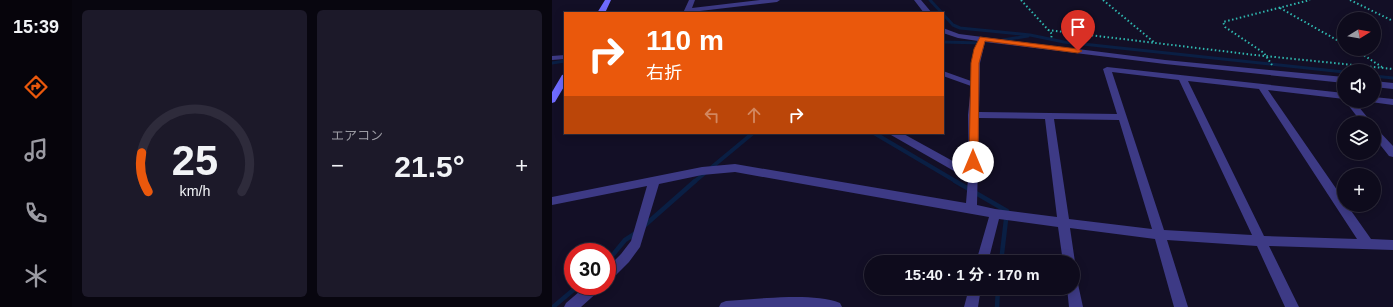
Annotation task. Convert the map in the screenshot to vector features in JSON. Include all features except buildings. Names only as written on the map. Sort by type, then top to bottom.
[{"type":"main road","points":[[602,12],[608,0]]},
{"type":"main road","points":[[552,100],[564,78]]},
{"type":"street","points":[[687,12],[692,0]]},
{"type":"street","points":[[687,12],[777,0]]},
{"type":"street","points":[[917,0],[927,12]]},
{"type":"street","points":[[944,30],[958,36],[1165,62],[1337,79]]},
{"type":"street","points":[[971,208],[974,178],[973,115],[975,63],[982,39]]},
{"type":"street","points":[[552,58],[564,57]]},
{"type":"street","points":[[1181,307],[1160,235],[1107,69],[1337,95]]},
{"type":"street","points":[[944,73],[975,85]]},
{"type":"street","points":[[1182,78],[1292,307]]},
{"type":"street","points":[[1381,85],[1393,86]]},
{"type":"street","points":[[1262,87],[1368,245]]},
{"type":"street","points":[[1381,101],[1393,102]]},
{"type":"street","points":[[1355,108],[1362,116]]},
{"type":"street","points":[[973,115],[1122,118]]},
{"type":"street","points":[[1049,116],[1068,255]]},
{"type":"street","points":[[896,134],[974,178]]},
{"type":"street","points":[[1381,139],[1393,153]]},
{"type":"street","points":[[552,201],[702,171],[735,168],[971,208],[995,214],[1063,224],[1160,235],[1260,241],[1393,245]]},
{"type":"street","points":[[616,267],[625,258],[636,242],[654,181]]},
{"type":"street","points":[[984,255],[995,214]]},
{"type":"street","points":[[571,307],[585,295]]},
{"type":"street","points":[[970,307],[974,295]]},
{"type":"street","points":[[1074,295],[1076,307]]},
{"type":"street","points":[[726,307],[757,303],[801,303],[835,307]]},
{"type":"path","points":[[1021,0],[1052,34],[1048,47]]},
{"type":"path","points":[[1103,0],[1156,43]]},
{"type":"path","points":[[1273,73],[1273,67],[1267,56],[1225,28],[1223,22],[1310,0]]},
{"type":"path","points":[[1350,0],[1393,21]]},
{"type":"path","points":[[1279,8],[1337,40]]},
{"type":"path","points":[[1048,30],[1267,56],[1393,69]]},
{"type":"path","points":[[1366,56],[1378,63],[1382,68]]},
{"type":"waterway","points":[[930,0],[941,12]]},
{"type":"waterway","points":[[944,15],[953,25],[960,28],[1030,35],[1064,42],[1337,71]]},
{"type":"waterway","points":[[1003,40],[1028,36]]},
{"type":"waterway","points":[[944,42],[982,43]]},
{"type":"waterway","points":[[552,63],[564,61]]},
{"type":"waterway","points":[[1381,77],[1393,78]]},
{"type":"waterway","points":[[694,182],[752,134]]},
{"type":"waterway","points":[[876,134],[957,182]]},
{"type":"waterway","points":[[644,226],[695,181]]},
{"type":"waterway","points":[[955,181],[1007,211],[1002,255]]},
{"type":"waterway","points":[[616,251],[625,240],[636,233]]},
{"type":"waterway","points":[[553,307],[567,295]]},
{"type":"waterway","points":[[997,307],[998,295]]},
{"type":"route","points":[[973,162],[975,63],[982,39],[1078,51]]}]
